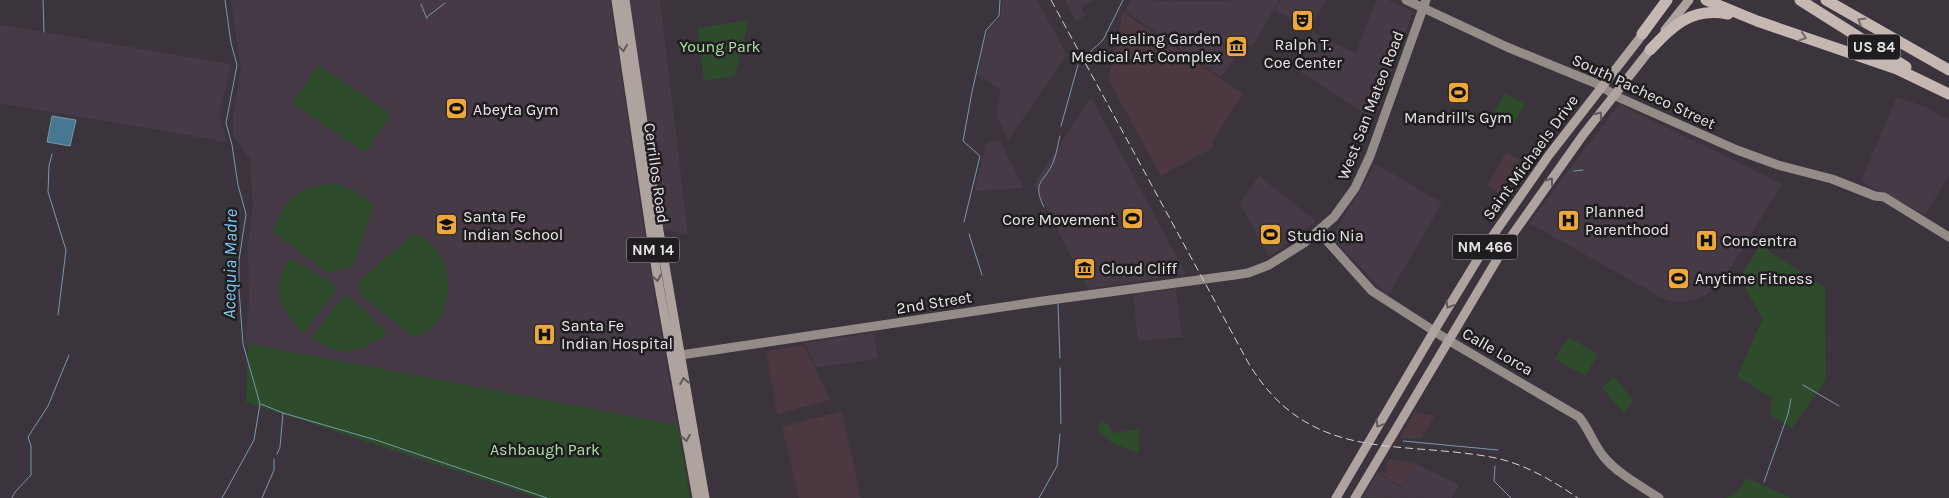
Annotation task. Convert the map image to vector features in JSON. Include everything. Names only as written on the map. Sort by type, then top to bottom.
[{"type":"highway","points":[[1642,34],[1667,0]]},
{"type":"highway","points":[[1706,0],[1756,22]]},
{"type":"highway","name":"US 84","points":[[1800,0],[1949,93]]},
{"type":"highway","name":"US 84","points":[[1826,0],[1949,70]]},
{"type":"highway","points":[[1650,50],[1674,26],[1686,18],[1700,13],[1722,13],[1756,22],[1897,69],[1949,93]]},
{"type":"main road","name":"Cerrillos Road","points":[[616,0],[656,269],[705,498]]},
{"type":"main road","name":"Cerrillos Road","points":[[625,0],[697,498]]},
{"type":"main road","name":"Saint Michaels Drive","points":[[1336,498],[1434,330],[1506,216],[1601,87],[1642,34],[1656,21],[1672,0]]},
{"type":"main road","name":"Saint Michaels Drive","points":[[1355,498],[1511,236],[1560,166],[1689,0]]},
{"type":"street","name":"South Pacheco Street","points":[[1406,0],[1425,4],[1507,47],[1601,87],[1614,95],[1750,156],[1832,179],[1875,196],[1882,202],[1890,202],[1949,237]]},
{"type":"street","name":"West San Mateo Road","points":[[1202,279],[1248,273],[1269,265],[1304,244],[1334,218],[1361,178],[1425,4]]},
{"type":"street","name":"Calle Lorca","points":[[1319,232],[1372,291],[1448,340],[1579,417],[1586,425],[1600,452],[1611,465],[1659,498]]},
{"type":"street","name":"2nd Street","points":[[675,356],[1202,279]]},
{"type":"shaded area","name":"Santa Fe Indian School","points":[[231,0],[610,0],[648,256],[677,425],[245,343],[249,304],[248,244],[253,206],[250,159],[233,135],[233,114],[241,70]]},
{"type":"shaded area","points":[[628,0],[660,0],[688,235],[663,229]]},
{"type":"shaded area","points":[[1002,0],[1037,0],[1067,55],[1008,140],[996,115],[1001,90],[978,75],[982,50],[989,27],[1000,19]]},
{"type":"shaded area","points":[[1065,0],[1094,0],[1081,7],[1085,15],[1076,21]]},
{"type":"shaded area","name":"Healing Garden Medical Art Complex","points":[[1131,0],[1279,0],[1252,47],[1245,43],[1221,77],[1125,11]]},
{"type":"shaded area","name":"Ralph T. Coe Center","points":[[1281,0],[1326,0],[1309,29],[1275,10]]},
{"type":"shaded area","points":[[1376,0],[1388,0],[1410,10],[1412,14],[1377,113],[1370,117],[1294,68],[1313,32],[1356,54]]},
{"type":"shaded area","points":[[1123,12],[1243,94],[1212,142],[1214,147],[1161,176],[1108,79]]},
{"type":"shaded area","points":[[0,25],[231,64],[219,114],[227,142],[0,103]]},
{"type":"shaded area","points":[[1091,97],[1186,274],[1088,289],[1034,184]]},
{"type":"shaded area","points":[[1897,97],[1926,107],[1949,120],[1949,175],[1925,215],[1861,181]]},
{"type":"shaded area","points":[[1619,104],[1782,184],[1722,282],[1706,295],[1697,299],[1679,302],[1666,300],[1529,223]]},
{"type":"shaded area","points":[[1000,141],[1024,188],[975,191],[986,142]]},
{"type":"shaded area","points":[[1506,152],[1520,160],[1500,194],[1487,186]]},
{"type":"shaded area","points":[[1376,164],[1442,203],[1388,296],[1332,237]]},
{"type":"shaded area","points":[[1259,176],[1316,221],[1269,257],[1240,203]]},
{"type":"shaded area","points":[[1176,289],[1182,337],[1138,341],[1133,294]]},
{"type":"shaded area","points":[[873,333],[878,358],[816,368],[805,343]]},
{"type":"shaded area","points":[[804,345],[830,400],[777,414],[766,351]]},
{"type":"shaded area","points":[[842,411],[861,498],[799,498],[782,427]]},
{"type":"shaded area","points":[[1414,413],[1435,415],[1421,439],[1400,438]]},
{"type":"shaded area","points":[[1389,459],[1416,464],[1402,487],[1380,474],[1381,472],[1386,473],[1388,469],[1385,465]]},
{"type":"shaded area","points":[[1416,464],[1459,485],[1452,498],[1363,497],[1377,473],[1402,488]]},
{"type":"green space","name":"Young Park","points":[[749,20],[735,76],[704,81],[697,30],[699,28]]},
{"type":"green space","points":[[318,65],[391,114],[365,153],[292,103]]},
{"type":"green space","points":[[1505,93],[1525,104],[1512,126],[1497,120],[1495,124],[1487,125]]},
{"type":"green space","points":[[337,184],[355,191],[374,205],[353,266],[327,273],[272,231],[289,201],[296,195],[312,187]]},
{"type":"green space","points":[[414,233],[428,242],[438,252],[447,272],[448,283],[448,294],[441,316],[432,327],[415,338],[360,294],[360,280]]},
{"type":"green space","points":[[1760,245],[1825,288],[1826,380],[1792,428],[1770,415],[1772,398],[1737,377],[1763,318],[1739,279]]},
{"type":"green space","points":[[289,258],[333,283],[335,291],[304,333],[288,316],[280,298],[281,280]]},
{"type":"green space","points":[[350,296],[387,334],[367,346],[350,351],[332,349],[311,338],[342,298]]},
{"type":"green space","points":[[1568,337],[1598,354],[1585,376],[1555,359]]},
{"type":"green space","name":"Ashbaugh Park","points":[[245,343],[678,425],[690,498],[538,498],[246,402],[248,346]]},
{"type":"green space","points":[[1614,376],[1633,400],[1624,414],[1602,387]]},
{"type":"green space","points":[[1103,422],[1108,424],[1113,433],[1139,429],[1139,454],[1111,442],[1098,430],[1098,425]]},
{"type":"green space","points":[[1747,478],[1792,498],[1725,498],[1735,493]]},
{"type":"water","points":[[52,116],[76,120],[70,146],[47,142]]},
{"type":"waterway","points":[[43,0],[44,32]]},
{"type":"waterway","name":"Acequia Madre","points":[[222,498],[254,440],[260,404],[243,344],[239,260],[246,214],[238,185],[232,145],[226,123],[237,65],[231,43],[225,0]]},
{"type":"waterway","points":[[964,222],[980,156],[963,141],[986,30],[999,16],[1000,0]]},
{"type":"waterway","points":[[1088,54],[1103,40],[1123,0]]},
{"type":"waterway","points":[[427,17],[445,3]]},
{"type":"waterway","points":[[421,4],[427,19]]},
{"type":"waterway","points":[[1061,126],[1078,65]]},
{"type":"waterway","points":[[1044,207],[1040,198],[1039,186],[1054,160],[1060,136]]},
{"type":"waterway","points":[[52,154],[49,166],[48,192],[66,250],[58,315]]},
{"type":"waterway","points":[[1574,171],[1583,170]]},
{"type":"waterway","points":[[969,234],[982,275]]},
{"type":"waterway","points":[[1058,304],[1060,358]]},
{"type":"waterway","points":[[12,498],[15,492],[31,475],[31,446],[28,437],[48,406],[69,355]]},
{"type":"waterway","points":[[1060,368],[1061,424]]},
{"type":"waterway","points":[[1803,385],[1839,406]]},
{"type":"waterway","points":[[1764,482],[1788,414],[1791,399]]},
{"type":"waterway","points":[[261,404],[283,413],[280,447],[277,454]]},
{"type":"waterway","points":[[283,413],[376,440],[547,498]]},
{"type":"waterway","points":[[1039,498],[1057,466],[1060,434]]},
{"type":"waterway","points":[[1403,441],[1498,450]]},
{"type":"waterway","points":[[262,498],[274,470],[274,459]]},
{"type":"waterway","points":[[1495,466],[1494,481],[1511,498]]},
{"type":"railway","points":[[1051,0],[1249,364],[1273,396],[1300,419],[1329,433],[1359,442],[1392,447],[1496,458],[1539,474],[1578,498]]},
{"type":"place","name":"Ralph T. Coe Center","points":[[1303,20]]},
{"type":"place","name":"Healing Garden Medical Art Complex","points":[[1237,47]]},
{"type":"place","name":"Mandrill's Gym","points":[[1458,93]]},
{"type":"place","name":"Abeyta Gym","points":[[457,109]]},
{"type":"place","name":"Core Movement","points":[[1132,219]]},
{"type":"place","name":"Planned Parenthood","points":[[1569,220]]},
{"type":"place","name":"Santa Fe Indian School","points":[[447,225]]},
{"type":"place","name":"Studio Nia","points":[[1271,235]]},
{"type":"place","name":"Concentra","points":[[1706,240]]},
{"type":"place","name":"Cloud Cliff","points":[[1085,268]]},
{"type":"place","name":"Anytime Fitness","points":[[1679,278]]},
{"type":"place","name":"Santa Fe Indian Hospital","points":[[545,334]]}]
